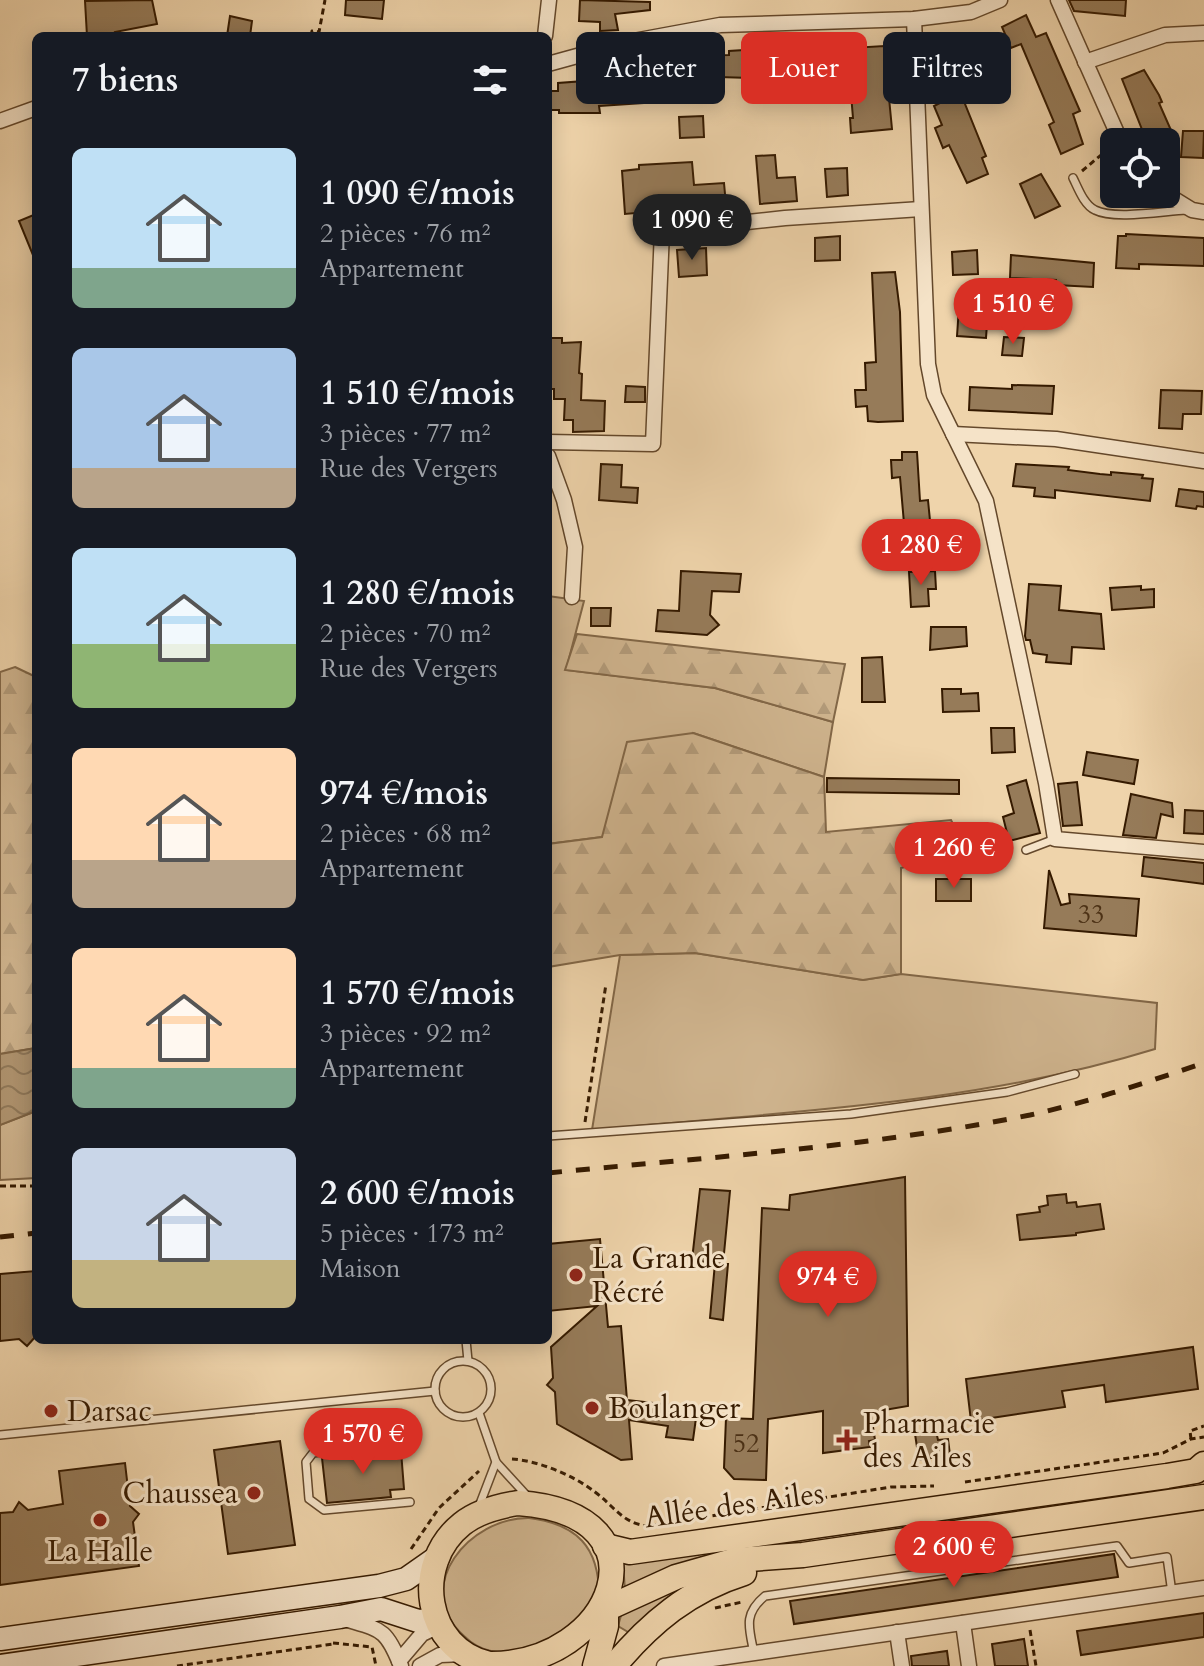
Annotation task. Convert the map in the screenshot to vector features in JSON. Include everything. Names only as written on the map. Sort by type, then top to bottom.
[{"type":"main road","name":"Allée des Ailes","points":[[605,1546],[630,1552],[1201,1468]]},
{"type":"main road","name":"Allée des Ailes","points":[[607,1610],[676,1577],[736,1560],[803,1555],[1204,1497]]},
{"type":"main road","points":[[595,1666],[606,1626],[612,1566],[605,1546],[574,1517],[553,1508],[535,1505],[518,1503],[497,1507],[462,1524],[436,1558],[431,1583],[432,1608],[437,1623],[469,1658],[505,1666],[537,1664],[583,1641],[607,1610]]},
{"type":"main road","points":[[614,1666],[663,1614],[718,1581],[803,1555]]},
{"type":"main road","points":[[0,1639],[379,1586],[406,1579],[436,1558]]},
{"type":"main road","points":[[0,1666],[381,1609],[418,1621],[437,1623]]},
{"type":"street","points":[[545,32],[549,0]]},
{"type":"street","points":[[552,63],[628,42],[720,25],[914,19],[971,12],[1000,0]]},
{"type":"street","points":[[1058,0],[1115,128]]},
{"type":"street","points":[[914,19],[928,364],[934,395],[986,501],[1055,839],[1204,852]]},
{"type":"street","points":[[1085,62],[1165,35],[1204,33]]},
{"type":"street","points":[[0,121],[32,109]]},
{"type":"street","points":[[1180,201],[1198,211]]},
{"type":"street","points":[[552,442],[653,444],[662,231],[785,218],[921,209]]},
{"type":"street","points":[[953,434],[1056,439],[1204,461]]},
{"type":"street","points":[[552,467],[564,500],[575,547],[572,597]]},
{"type":"street","points":[[664,1666],[1204,1588]]},
{"type":"street","points":[[340,1617],[387,1636],[400,1664],[422,1634],[437,1623]]},
{"type":"street","points":[[963,1623],[969,1666]]},
{"type":"street","points":[[897,1632],[902,1666]]},
{"type":"street","points":[[420,1666],[440,1655],[469,1658]]},
{"type":"lane","points":[[1073,178],[1087,203],[1095,210],[1113,214],[1198,211]]},
{"type":"lane","points":[[1026,850],[1055,839]]},
{"type":"lane","points":[[552,1136],[851,1114],[1007,1092],[1075,1074]]},
{"type":"lane","points":[[466,1344],[468,1361]]},
{"type":"lane","points":[[468,1361],[481,1368],[491,1387],[489,1402],[479,1413],[465,1418],[451,1415],[439,1405],[435,1391],[441,1371],[453,1362],[468,1361]]},
{"type":"lane","points":[[0,1435],[435,1391]]},
{"type":"lane","points":[[479,1413],[496,1462],[535,1505]]},
{"type":"lane","points":[[357,1437],[348,1448],[313,1453],[306,1462],[309,1499],[324,1510],[410,1502]]},
{"type":"lane","points":[[476,1515],[496,1462]]},
{"type":"lane","points":[[754,1653],[748,1624],[753,1606],[765,1596],[1117,1546],[1129,1563],[1167,1557],[1172,1593]]},
{"type":"path","points":[[319,32],[325,0]]},
{"type":"path","points":[[1073,178],[1100,156]]},
{"type":"path","points":[[583,1134],[606,984]]},
{"type":"path","points":[[0,1186],[32,1186]]},
{"type":"path","points":[[1191,1439],[1190,1431],[1204,1426]]},
{"type":"path","points":[[963,1482],[1158,1453],[1204,1437]]},
{"type":"path","points":[[825,1499],[891,1487],[947,1484]]},
{"type":"path","points":[[712,1609],[738,1604],[750,1595]]},
{"type":"path","points":[[1028,1613],[1036,1666]]},
{"type":"path","points":[[177,1666],[333,1644]]},
{"type":"green space","points":[[552,597],[584,601],[566,670],[715,688],[833,722],[824,777],[693,733],[602,837],[552,843]]},
{"type":"green space","points":[[577,634],[845,664],[833,722],[715,688],[565,670]]},
{"type":"green space","points":[[15,667],[32,675],[32,1049],[0,1054],[0,672]]},
{"type":"green space","points":[[693,733],[824,777],[826,832],[951,820],[967,850],[901,868],[901,974],[863,980],[695,953],[620,955],[552,966],[552,843],[602,837],[627,742]]},
{"type":"green space","points":[[695,953],[863,980],[901,974],[1157,1003],[1155,1049],[1087,1068],[947,1094],[876,1104],[592,1130],[620,955]]},
{"type":"green space","points":[[32,1113],[32,1178],[0,1180],[0,1125]]},
{"type":"green space","points":[[529,1518],[560,1526],[582,1541],[595,1564],[599,1595],[554,1647],[506,1652],[487,1650],[467,1639],[449,1617],[443,1597],[445,1577],[454,1558],[468,1542],[486,1529],[507,1521]]},
{"type":"green space","points":[[809,1536],[810,1543],[625,1590],[623,1563]]},
{"type":"green space","points":[[688,1585],[633,1631],[628,1632],[618,1626],[622,1612]]},
{"type":"water","points":[[32,1049],[32,1113],[0,1125],[0,1054]]},
{"type":"building","points":[[152,0],[157,24],[115,32],[87,32],[85,1]]},
{"type":"building","points":[[346,0],[384,0],[382,19],[345,15]]},
{"type":"building","points":[[580,0],[650,2],[650,10],[615,14],[618,30],[600,31],[600,22],[579,21]]},
{"type":"building","points":[[1069,0],[1126,0],[1125,16],[1074,11]]},
{"type":"building","points":[[1026,15],[1036,37],[1046,33],[1080,111],[1073,114],[1083,144],[1061,154],[1049,125],[1054,122],[1021,44],[1011,48],[1011,32],[1004,32],[1002,27]]},
{"type":"building","points":[[230,16],[252,21],[251,32],[228,32]]},
{"type":"building","points":[[883,46],[883,104],[890,104],[892,129],[851,133],[850,118],[853,118],[852,104],[867,104],[867,47]]},
{"type":"building","points":[[741,50],[741,78],[725,77],[725,55],[729,55],[729,51]]},
{"type":"building","points":[[1144,70],[1159,95],[1162,102],[1159,103],[1170,128],[1141,128],[1122,79]]},
{"type":"building","points":[[576,82],[576,104],[629,104],[599,106],[600,113],[559,113],[559,110],[552,110],[552,91],[558,91],[558,83]]},
{"type":"building","points":[[965,104],[986,156],[982,158],[988,174],[967,183],[949,145],[943,148],[935,128],[942,125],[934,106]]},
{"type":"building","points":[[703,116],[704,137],[680,138],[679,117]]},
{"type":"building","points":[[1183,131],[1204,131],[1203,158],[1181,157]]},
{"type":"building","points":[[775,155],[777,178],[795,177],[797,201],[760,204],[756,156]]},
{"type":"building","points":[[692,162],[694,185],[724,183],[726,205],[625,214],[622,171],[639,169],[639,165]]},
{"type":"building","points":[[847,168],[848,195],[827,197],[825,169]]},
{"type":"building","points":[[1041,174],[1060,206],[1035,218],[1020,184]]},
{"type":"building","points":[[32,216],[32,253],[19,221]]},
{"type":"building","points":[[840,236],[840,260],[815,261],[815,238]]},
{"type":"building","points":[[1118,236],[1204,238],[1204,266],[1139,264],[1139,269],[1116,268]]},
{"type":"building","points":[[706,248],[707,275],[679,277],[677,250]]},
{"type":"building","points":[[977,250],[978,274],[953,275],[952,252]]},
{"type":"building","points":[[1011,255],[1094,263],[1093,287],[1056,285],[1056,280],[1010,278]]},
{"type":"building","points":[[895,272],[900,312],[903,421],[868,421],[867,406],[856,407],[855,390],[866,390],[865,363],[876,362],[872,273]]},
{"type":"building","points":[[959,307],[988,309],[986,338],[957,336]]},
{"type":"building","points":[[1004,337],[1024,338],[1022,356],[1002,355]]},
{"type":"building","points":[[552,338],[562,338],[562,343],[581,342],[581,400],[605,401],[604,431],[573,432],[573,420],[564,420],[565,399],[554,399]]},
{"type":"building","points":[[1012,385],[1054,386],[1052,414],[969,410],[970,387],[1012,389]]},
{"type":"building","points":[[626,386],[645,387],[645,402],[625,402]]},
{"type":"building","points":[[1161,390],[1202,391],[1201,414],[1183,414],[1182,429],[1159,428]]},
{"type":"building","points":[[902,452],[917,452],[920,501],[928,500],[931,531],[905,535],[900,477],[892,478],[891,460],[902,460]]},
{"type":"building","points":[[601,464],[622,465],[621,487],[638,488],[637,503],[599,500]]},
{"type":"building","points":[[1016,464],[1069,467],[1068,470],[1111,475],[1111,472],[1143,475],[1142,478],[1153,479],[1150,501],[1055,490],[1055,498],[1034,496],[1035,488],[1013,486]]},
{"type":"building","points":[[1179,489],[1204,492],[1204,507],[1176,506]]},
{"type":"building","points":[[681,571],[741,574],[739,592],[712,591],[710,615],[719,625],[707,635],[656,631],[658,610],[679,611]]},
{"type":"building","points":[[935,571],[936,589],[928,589],[929,606],[911,607],[909,572]]},
{"type":"building","points":[[1029,584],[1061,586],[1059,610],[1101,614],[1104,649],[1072,647],[1071,664],[1046,662],[1047,655],[1033,653],[1030,640],[1026,640],[1025,636]]},
{"type":"building","points":[[1141,586],[1141,590],[1154,589],[1154,607],[1112,610],[1110,588]]},
{"type":"building","points":[[591,608],[611,608],[610,626],[591,626]]},
{"type":"building","points":[[931,627],[966,627],[967,646],[930,650]]},
{"type":"building","points":[[882,657],[885,702],[862,702],[862,658]]},
{"type":"building","points":[[942,689],[961,689],[961,694],[978,693],[979,711],[943,712]]},
{"type":"building","points":[[991,728],[1014,728],[1015,752],[992,753]]},
{"type":"building","points":[[1087,752],[1138,760],[1134,784],[1083,775]]},
{"type":"building","points":[[827,778],[959,780],[959,794],[827,792]]},
{"type":"building","points":[[1026,780],[1040,833],[1009,841],[1003,817],[1014,813],[1007,786]]},
{"type":"building","points":[[1077,782],[1082,825],[1063,826],[1058,784]]},
{"type":"building","points":[[1131,794],[1172,803],[1173,817],[1161,814],[1156,838],[1123,835]]},
{"type":"building","points":[[1185,810],[1204,811],[1204,834],[1184,833]]},
{"type":"building","points":[[1144,857],[1204,863],[1204,884],[1142,876]]},
{"type":"building","points":[[1049,870],[1061,905],[1070,903],[1069,894],[1139,899],[1136,936],[1044,928]]},
{"type":"building","points":[[936,879],[971,879],[971,901],[936,901]]},
{"type":"building","points":[[905,1177],[908,1406],[871,1414],[875,1440],[869,1441],[870,1447],[823,1453],[823,1411],[768,1419],[766,1480],[734,1479],[724,1468],[726,1418],[753,1419],[762,1208],[789,1210],[790,1195]]},
{"type":"building","points":[[700,1189],[730,1191],[723,1264],[728,1264],[723,1320],[710,1318],[715,1263],[692,1260]]},
{"type":"building","points":[[1066,1194],[1067,1203],[1076,1202],[1077,1207],[1100,1204],[1104,1229],[1020,1240],[1017,1215],[1040,1212],[1039,1207],[1048,1205],[1047,1196]]},
{"type":"building","points":[[600,1239],[608,1327],[621,1326],[627,1400],[670,1405],[669,1418],[670,1414],[696,1418],[693,1440],[666,1437],[668,1426],[629,1420],[632,1459],[621,1460],[557,1424],[555,1392],[547,1385],[553,1378],[551,1347],[597,1306],[552,1311],[552,1244]]},
{"type":"building","points":[[32,1271],[32,1340],[27,1346],[19,1339],[0,1341],[0,1274]]},
{"type":"building","points":[[1193,1347],[1198,1389],[1106,1402],[1104,1385],[1062,1391],[1065,1407],[971,1421],[966,1379]]},
{"type":"building","points":[[936,1431],[938,1440],[948,1439],[950,1455],[919,1460],[915,1434]]},
{"type":"building","name":"Chaussea","points":[[280,1441],[295,1545],[228,1554],[214,1450]]},
{"type":"building","points":[[401,1451],[404,1489],[390,1490],[391,1497],[327,1503],[322,1458]]},
{"type":"building","points":[[125,1463],[130,1506],[139,1514],[133,1522],[139,1566],[0,1585],[0,1513],[13,1512],[19,1502],[28,1510],[63,1504],[59,1471]]},
{"type":"building","points":[[1114,1554],[1118,1577],[794,1624],[790,1601]]},
{"type":"building","points":[[1204,1613],[1204,1637],[1081,1655],[1077,1631]]},
{"type":"building","points":[[1024,1639],[1028,1666],[995,1666],[992,1644]]},
{"type":"building","points":[[947,1651],[949,1666],[912,1666],[911,1656]]},
{"type":"railway","points":[[552,1173],[790,1150],[970,1126],[1074,1104],[1204,1063]]},
{"type":"railway","points":[[0,1237],[32,1233]]},
{"type":"place","name":"La Grande Récré","points":[[576,1275]]},
{"type":"place","name":"Boulanger","points":[[592,1408]]},
{"type":"place","name":"Darsac","points":[[51,1411]]},
{"type":"place","name":"Pharmacie des Ailes","points":[[847,1440]]},
{"type":"place","name":"Chaussea","points":[[254,1493]]},
{"type":"place","name":"La Halle","points":[[100,1520]]}]
